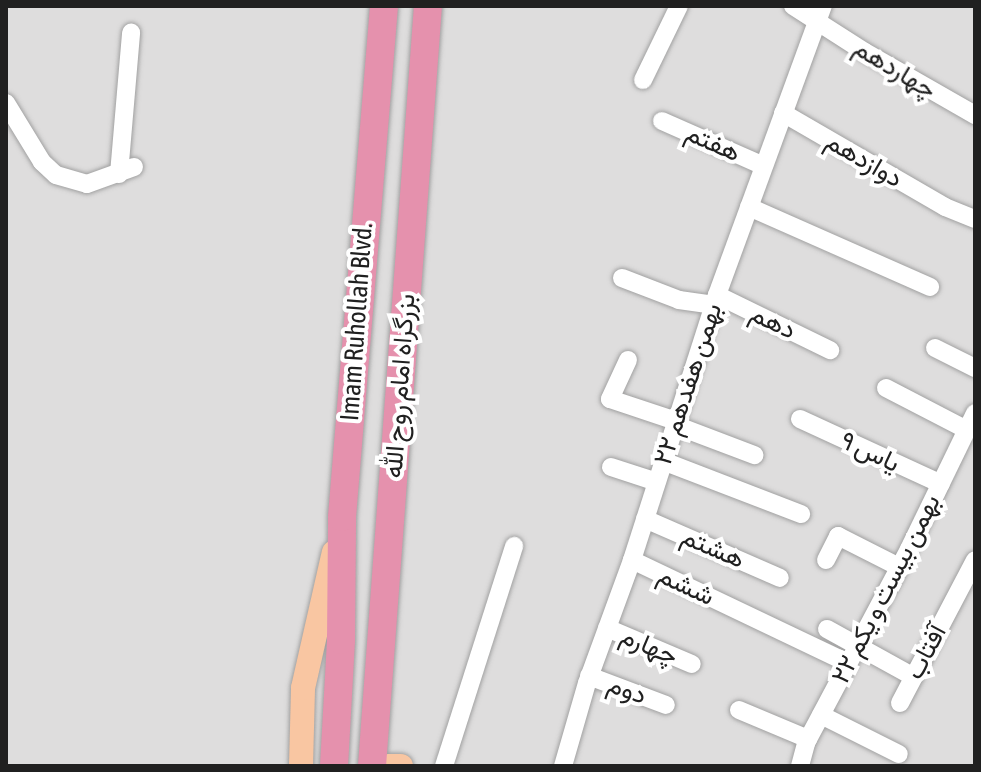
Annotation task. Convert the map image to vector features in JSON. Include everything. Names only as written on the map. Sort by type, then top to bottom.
[{"type":"highway","name":"Imam Ruhollah Blvd.","points":[[334,766],[341,640],[342,517],[384,6]]},
{"type":"highway","name":"بزرگراه امام روح الله","points":[[372,766],[428,6]]},
{"type":"main road","points":[[301,766],[303,688],[342,517]]},
{"type":"main road","points":[[388,766],[401,766]]},
{"type":"street","points":[[643,80],[679,6]]},
{"type":"street","name":"چهاردهم","points":[[793,6],[820,13],[865,52],[975,115]]},
{"type":"street","name":"۲۲ بهمن هفدهم","points":[[563,766],[589,676],[632,560],[715,300],[820,13]]},
{"type":"street","points":[[6,103],[42,162],[56,175],[87,184],[126,171],[131,33]]},
{"type":"street","name":"دوازدهم","points":[[783,113],[945,207],[975,219]]},
{"type":"street","name":"هفتم","points":[[662,121],[764,166]]},
{"type":"street","points":[[749,207],[930,287]]},
{"type":"street","name":"دهم","points":[[622,278],[679,300],[715,300],[830,350]]},
{"type":"street","points":[[935,348],[975,368]]},
{"type":"street","points":[[628,360],[610,399],[754,455]]},
{"type":"street","points":[[886,388],[971,422]]},
{"type":"street","name":"یاس ۹","points":[[800,419],[941,484]]},
{"type":"street","name":"۲۲ بهمن بیست و یکم","points":[[800,766],[808,739],[971,422]]},
{"type":"street","points":[[663,461],[801,514]]},
{"type":"street","points":[[611,467],[657,482]]},
{"type":"street","name":"هشتم","points":[[645,519],[780,578]]},
{"type":"street","points":[[826,560],[838,536],[899,567]]},
{"type":"street","points":[[444,766],[514,546]]},
{"type":"street","name":"ششم","points":[[632,560],[848,663]]},
{"type":"street","name":"آفتاب","points":[[900,703],[975,560]]},
{"type":"street","name":"چهارم","points":[[607,628],[692,664]]},
{"type":"street","points":[[827,629],[914,677]]},
{"type":"street","name":"دوم","points":[[589,676],[666,705]]},
{"type":"street","points":[[739,710],[808,739]]},
{"type":"street","points":[[821,715],[899,754]]},
{"type":"shaded area","points":[[6,6],[975,6],[975,766],[6,766]]}]
